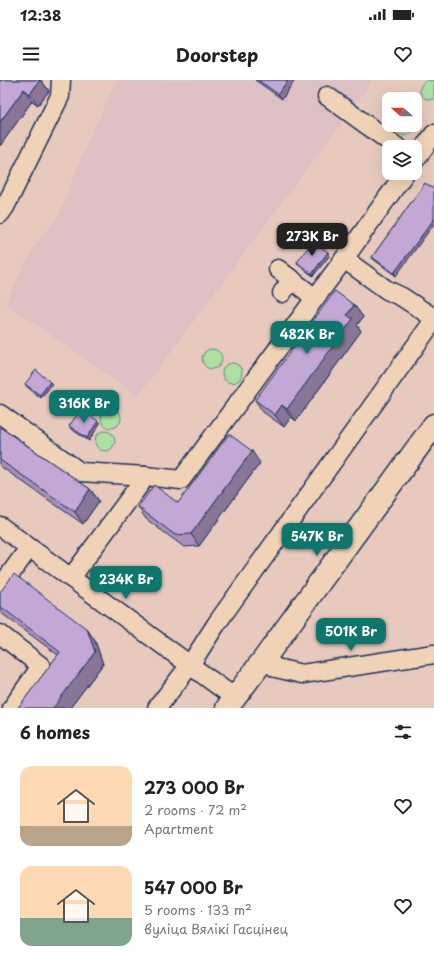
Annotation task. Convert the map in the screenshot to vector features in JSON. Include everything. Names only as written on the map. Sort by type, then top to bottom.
[{"type":"main road","points":[[231,703],[434,425]]},
{"type":"street","points":[[0,214],[5,207],[60,96],[61,80]]},
{"type":"street","points":[[326,96],[387,140]]},
{"type":"street","points":[[424,156],[434,134]]},
{"type":"street","points":[[0,414],[80,472],[146,476],[181,480],[344,259],[400,180]]},
{"type":"street","points":[[158,708],[190,665],[217,623],[434,319],[402,297],[387,290],[344,259]]},
{"type":"street","points":[[278,269],[287,286],[315,298]]},
{"type":"street","points":[[71,578],[146,476]]},
{"type":"street","points":[[0,526],[190,665],[231,703]]},
{"type":"street","points":[[0,588],[29,548]]},
{"type":"street","points":[[0,634],[41,666],[12,708]]},
{"type":"street","points":[[264,659],[276,668],[302,674],[434,654]]},
{"type":"shaded area","points":[[117,80],[373,80],[138,396],[5,303],[34,247],[59,215],[89,138]]},
{"type":"green space","points":[[428,80],[434,81],[434,99],[429,100],[422,96],[420,89],[424,82]]},
{"type":"green space","points":[[398,132],[412,132],[405,136]]},
{"type":"green space","points":[[212,349],[219,352],[222,359],[219,366],[212,369],[205,366],[202,359],[205,352]]},
{"type":"green space","points":[[232,363],[239,366],[242,373],[239,380],[232,383],[225,380],[222,373],[225,366]]},
{"type":"green space","points":[[111,408],[118,411],[121,418],[118,425],[111,428],[104,425],[101,418],[104,411]]},
{"type":"green space","points":[[105,431],[112,434],[115,441],[112,448],[105,451],[98,448],[95,441],[98,434]]},
{"type":"building","points":[[0,80],[40,80],[30,94],[24,89],[0,122]]},
{"type":"building","points":[[258,80],[288,80],[278,94]]},
{"type":"building","points":[[425,183],[434,189],[434,219],[394,273],[372,257]]},
{"type":"building","points":[[313,241],[328,252],[312,274],[297,262]]},
{"type":"building","points":[[335,291],[354,305],[347,315],[353,319],[287,409],[282,405],[275,415],[255,400]]},
{"type":"building","points":[[36,370],[50,382],[40,395],[25,384]]},
{"type":"building","points":[[81,409],[98,421],[87,438],[69,426]]},
{"type":"building","points":[[0,427],[90,489],[75,512],[0,460]]},
{"type":"building","points":[[229,434],[252,451],[191,534],[175,535],[138,507],[154,485],[178,503]]},
{"type":"building","points":[[14,574],[87,629],[95,652],[53,708],[18,708],[60,652],[0,606],[0,592]]}]
